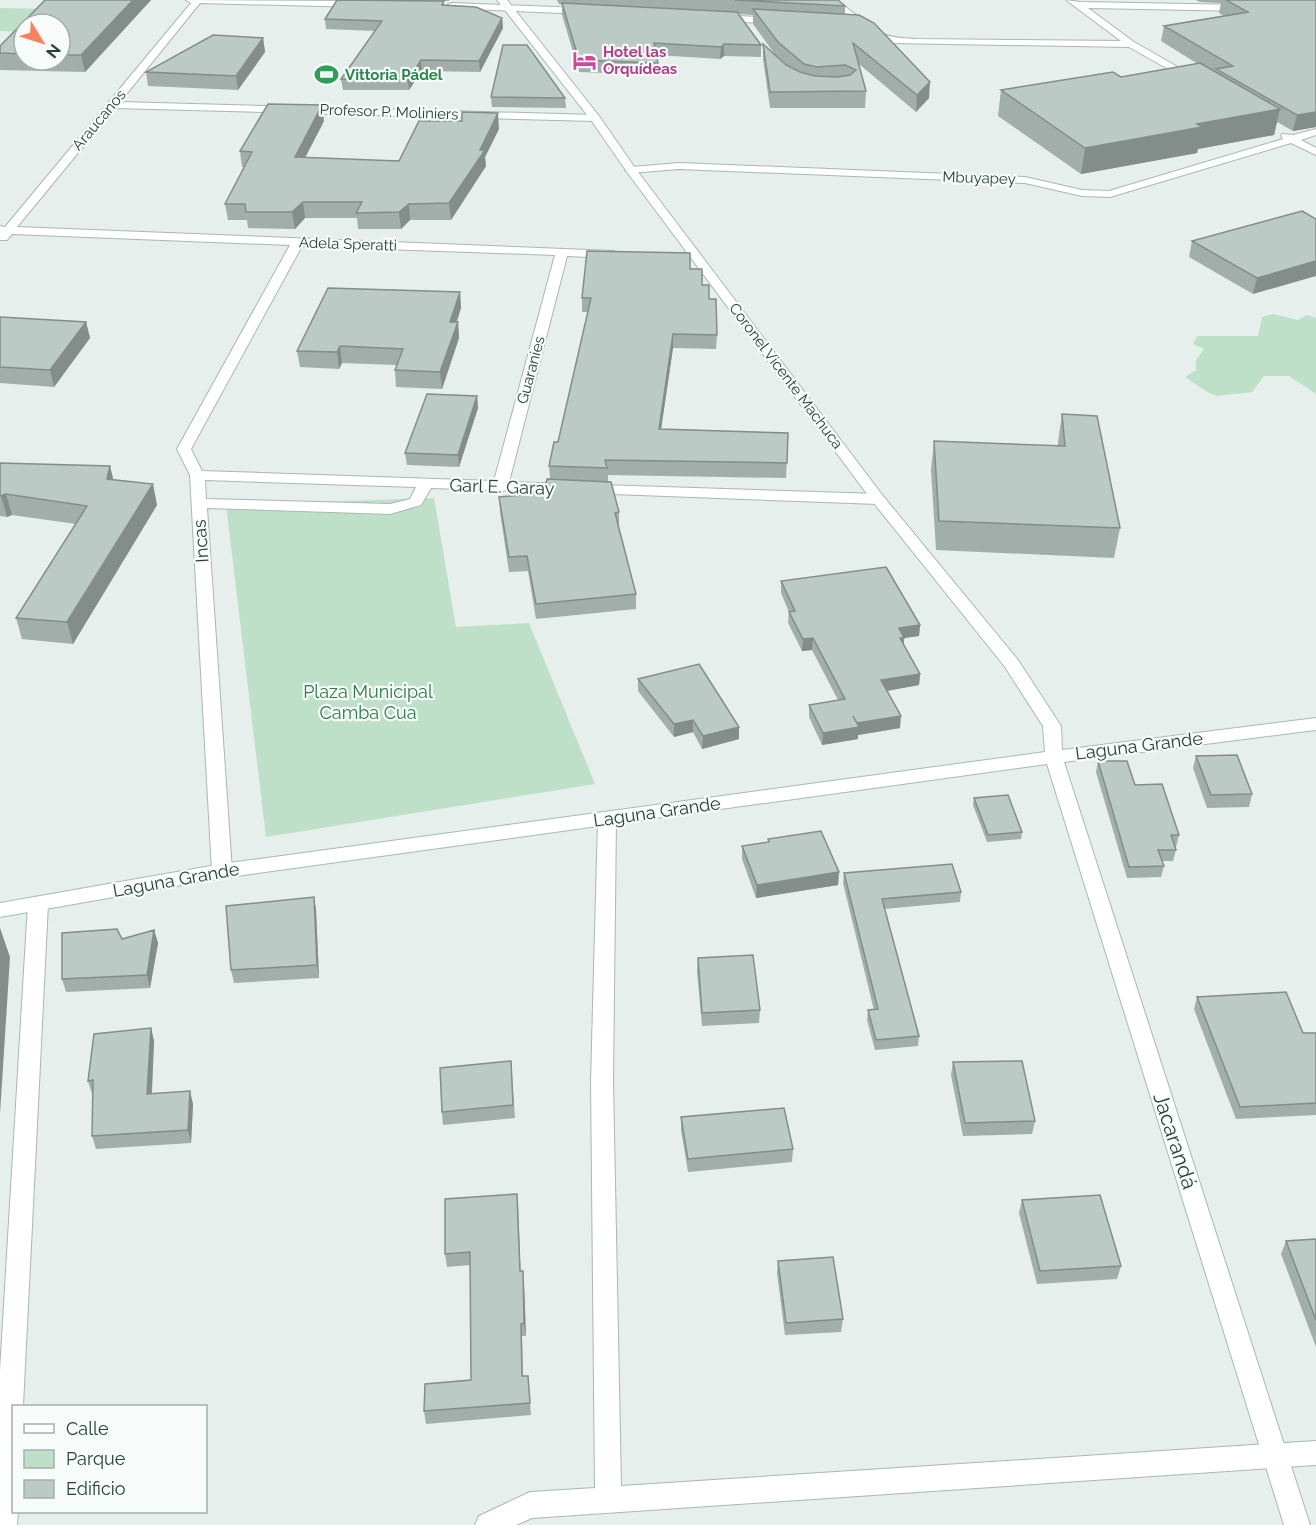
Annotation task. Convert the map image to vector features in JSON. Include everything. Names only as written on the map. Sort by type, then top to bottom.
[{"type":"street","points":[[191,0],[376,4]]},
{"type":"street","name":"Araucanos","points":[[3,234],[198,0]]},
{"type":"street","points":[[829,0],[875,35],[892,40],[1131,44]]},
{"type":"street","points":[[1075,3],[1257,9]]},
{"type":"street","points":[[1075,3],[1131,44],[1201,85]]},
{"type":"street","points":[[436,6],[504,4],[601,12]]},
{"type":"street","name":"Coronel Vicente Machuca","points":[[504,4],[595,118],[690,257],[878,499],[1012,664],[1052,726],[1054,757]]},
{"type":"street","points":[[706,17],[744,23],[786,21]]},
{"type":"street","points":[[841,24],[863,25]]},
{"type":"street","name":"Profesor P. Moliniers","points":[[112,105],[595,118]]},
{"type":"street","points":[[1271,127],[1316,152]]},
{"type":"street","name":"Mbuyapey","points":[[631,170],[679,166],[1025,180],[1097,195],[1110,194],[1316,132]]},
{"type":"street","name":"Adela Speratti","points":[[3,234],[618,254]]},
{"type":"street","name":"Incas","points":[[222,871],[197,475],[184,449],[298,242]]},
{"type":"street","name":"Guaranies","points":[[500,488],[562,252]]},
{"type":"street","name":"Garl E. Garay","points":[[197,475],[500,488],[878,499]]},
{"type":"street","points":[[198,503],[390,509],[416,502],[425,484]]},
{"type":"street","name":"Laguna Grande","points":[[0,910],[222,871],[1054,757],[1316,724]]},
{"type":"street","name":"Jacarandá","points":[[1054,757],[1298,1525]]},
{"type":"street","points":[[606,819],[602,1081],[608,1501]]},
{"type":"street","points":[[4,1525],[38,904]]},
{"type":"street","points":[[488,1525],[530,1504],[608,1501],[1316,1453]]},
{"type":"green space","points":[[0,8],[50,9],[45,12],[12,12],[12,32],[0,31]]},
{"type":"green space","points":[[1273,314],[1298,320],[1307,315],[1316,318],[1316,394],[1289,376],[1264,376],[1252,392],[1218,396],[1209,393],[1185,377],[1196,370],[1196,360],[1204,349],[1193,344],[1197,336],[1258,336],[1262,317]]},
{"type":"green space","name":"Plaza Municipal Camba Cua","points":[[434,498],[456,627],[529,623],[595,784],[266,837],[226,505]]},
{"type":"building","points":[[45,0],[133,0],[81,55],[72,55],[72,12],[33,12]]},
{"type":"building","points":[[337,0],[444,1],[442,5],[476,7],[502,18],[479,61],[421,60],[408,80],[341,79],[382,21],[325,19]]},
{"type":"building","points":[[735,0],[838,0],[845,6]]},
{"type":"building","points":[[1226,0],[1316,0],[1316,112],[1297,115],[1216,69],[1233,66],[1164,26],[1248,12]]},
{"type":"building","points":[[562,3],[737,12],[761,45],[724,44],[721,47],[654,43],[658,63],[579,60]]},
{"type":"building","points":[[753,9],[859,15],[874,23],[930,82],[917,95],[853,43],[866,91],[770,92],[763,44],[786,65],[800,72],[815,76],[838,77],[850,75],[856,70],[845,65],[817,67],[804,64],[778,42]]},
{"type":"building","points":[[12,34],[12,54],[0,53],[0,46]]},
{"type":"building","points":[[213,35],[263,38],[236,76],[146,72]]},
{"type":"building","points":[[503,45],[527,45],[565,98],[491,97]]},
{"type":"building","points":[[1200,63],[1280,109],[1197,124],[1202,127],[1085,148],[1001,90],[1113,72],[1121,77]]},
{"type":"building","points":[[268,104],[322,105],[295,157],[399,161],[419,121],[462,121],[462,112],[498,113],[480,150],[485,150],[449,203],[409,204],[399,212],[356,213],[362,202],[303,202],[292,212],[246,212],[245,204],[225,204],[252,152],[240,151]]},
{"type":"building","points":[[1302,211],[1316,219],[1316,261],[1257,278],[1192,241]]},
{"type":"building","points":[[587,251],[690,253],[690,269],[702,269],[702,285],[709,285],[709,299],[716,299],[717,335],[673,334],[659,429],[788,433],[787,463],[605,460],[607,468],[549,466],[554,442],[558,442],[591,298],[582,298]]},
{"type":"building","points":[[328,288],[460,292],[450,322],[458,322],[440,372],[395,370],[403,349],[340,346],[337,352],[297,351]]},
{"type":"building","points":[[0,317],[86,322],[50,370],[0,367]]},
{"type":"building","points":[[427,394],[477,396],[458,455],[405,453]]},
{"type":"building","points":[[1062,414],[1097,416],[1120,528],[939,521],[934,441],[1065,446]]},
{"type":"building","points":[[0,463],[110,466],[107,479],[153,484],[67,622],[16,618],[87,506],[6,494],[0,496]]},
{"type":"building","points":[[547,479],[611,482],[619,512],[615,513],[636,594],[536,604],[527,556],[509,557],[499,497],[544,493]]},
{"type":"building","points":[[886,567],[920,625],[899,628],[904,638],[900,638],[920,674],[881,680],[901,716],[857,723],[853,716],[859,727],[823,733],[809,705],[845,699],[813,638],[803,639],[789,612],[795,611],[781,581]]},
{"type":"building","points":[[699,664],[739,727],[703,736],[693,720],[674,724],[638,679]]},
{"type":"building","points":[[1237,755],[1252,794],[1211,795],[1196,756]]},
{"type":"building","points":[[1098,761],[1127,761],[1135,785],[1162,784],[1179,835],[1171,835],[1176,850],[1158,850],[1164,866],[1129,867]]},
{"type":"building","points":[[1008,795],[1022,832],[988,835],[974,798]]},
{"type":"building","points":[[821,831],[839,872],[757,885],[742,846],[769,842],[768,839]]},
{"type":"building","points":[[952,864],[961,892],[882,899],[919,1036],[876,1040],[868,1010],[878,1009],[844,873]]},
{"type":"building","points":[[314,897],[317,965],[231,970],[226,906]]},
{"type":"building","points":[[117,929],[122,939],[154,930],[147,975],[62,979],[62,933]]},
{"type":"building","points":[[753,955],[760,1010],[702,1013],[698,958]]},
{"type":"building","points":[[1286,992],[1303,1033],[1316,1033],[1316,1103],[1240,1107],[1197,997]]},
{"type":"building","points":[[151,1028],[147,1094],[190,1091],[188,1130],[92,1136],[93,1080],[88,1081],[94,1034]]},
{"type":"building","points":[[511,1061],[513,1105],[442,1112],[440,1068]]},
{"type":"building","points":[[1022,1061],[1035,1121],[965,1123],[953,1062]]},
{"type":"building","points":[[784,1108],[793,1149],[688,1159],[681,1117]]},
{"type":"building","points":[[517,1194],[520,1271],[523,1271],[522,1376],[528,1376],[530,1403],[424,1411],[425,1384],[471,1380],[470,1252],[445,1254],[445,1199]]},
{"type":"building","points":[[1100,1195],[1121,1266],[1040,1271],[1022,1200]]},
{"type":"building","points":[[1316,1239],[1316,1320],[1286,1241]]},
{"type":"building","points":[[833,1257],[843,1319],[786,1323],[778,1261]]},
{"type":"place","name":"Hotel las Orquídeas","points":[[585,61]]},
{"type":"place","name":"Vittoria Pádel","points":[[327,75]]}]
